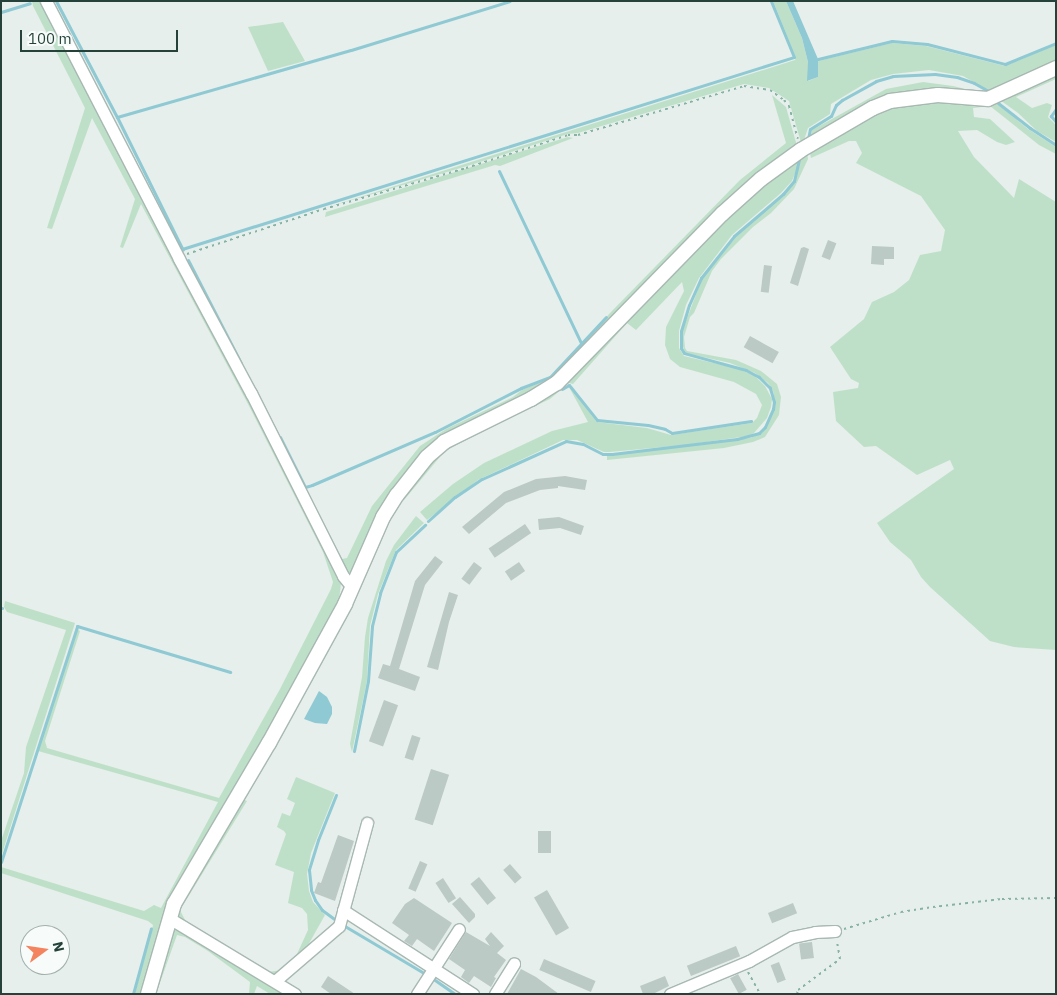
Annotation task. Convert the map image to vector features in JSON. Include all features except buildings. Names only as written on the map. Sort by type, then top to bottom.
[{"type":"street","points":[[46,1],[179,259],[251,393],[343,576],[352,587]]},
{"type":"street","points":[[148,994],[174,904],[269,743],[352,587],[383,517],[397,495],[427,457],[444,442],[531,399],[557,383],[728,209],[761,178],[801,150],[873,108],[890,101],[938,95],[988,99],[1056,68]]},
{"type":"street","points":[[275,981],[339,926],[367,823]]},
{"type":"street","points":[[344,910],[473,994]]},
{"type":"street","points":[[169,918],[295,994]]},
{"type":"street","points":[[417,994],[459,929]]},
{"type":"street","points":[[670,994],[749,961],[792,937],[814,932],[835,931]]},
{"type":"street","points":[[495,994],[514,964]]},
{"type":"path","points":[[179,259],[188,253],[324,209],[568,135],[578,135],[744,86],[770,90],[778,94],[789,106],[801,150]]},
{"type":"path","points":[[797,994],[798,990],[840,959],[835,931],[900,912],[933,907],[1002,899],[1056,898]]},
{"type":"path","points":[[743,962],[760,994]]},
{"type":"green space","points":[[32,1],[43,1],[340,576],[341,583],[339,601],[289,697],[205,843],[143,994],[135,994],[153,925],[148,921],[1,873],[1,867],[144,911],[154,905],[161,908],[218,802],[38,751],[77,629],[80,631],[45,741],[47,748],[219,798],[280,689],[333,582],[323,552],[248,404],[141,204],[123,248],[120,247],[135,199],[92,118],[52,229],[47,228],[85,108]]},
{"type":"green space","points":[[773,1],[786,1],[802,38],[808,62],[808,81],[818,77],[818,61],[892,43],[926,46],[1005,66],[1056,45],[1056,62],[993,93],[963,76],[929,70],[893,74],[871,80],[831,104],[830,114],[808,128],[802,146],[789,101],[769,88],[744,84],[578,133],[568,134],[325,208],[795,60],[796,58]]},
{"type":"green space","points":[[283,22],[305,61],[268,71],[248,27]]},
{"type":"green space","points":[[1056,74],[1056,79],[1016,97],[1032,108],[1047,103],[1052,105],[1048,117],[1056,125],[1056,142],[1037,131],[1018,113],[1000,100]]},
{"type":"green space","points":[[923,82],[953,86],[982,93],[930,89],[910,91],[885,98],[810,139],[812,130],[886,89]]},
{"type":"green space","points":[[772,95],[786,107],[797,146],[558,377],[446,437],[384,506],[361,549],[353,571],[347,574],[331,543],[342,559],[347,558],[372,506],[420,446],[446,429],[513,397],[522,390],[551,378],[611,312],[740,180],[786,143]]},
{"type":"green space","points":[[993,100],[1028,129],[1056,147],[1056,154],[1039,145],[990,106],[973,108],[974,117],[990,119],[1015,142],[1006,145],[977,130],[958,131],[974,157],[1014,198],[1019,179],[1056,202],[1056,650],[1014,647],[990,641],[930,587],[921,577],[911,560],[890,542],[877,523],[954,469],[950,460],[917,475],[876,446],[864,447],[836,421],[833,392],[858,388],[859,383],[851,379],[830,347],[864,319],[872,302],[894,292],[909,280],[920,255],[941,251],[945,230],[921,196],[856,163],[862,153],[856,141],[849,141],[811,158],[809,148],[880,109],[920,101],[952,103]]},
{"type":"green space","points":[[568,137],[573,138],[500,166],[495,165],[325,217],[326,212]]},
{"type":"green space","points":[[807,150],[808,159],[794,189],[721,259],[712,271],[694,313],[690,317],[684,337],[687,351],[736,360],[761,371],[777,384],[781,397],[779,415],[765,437],[753,442],[724,448],[607,460],[607,455],[750,438],[760,434],[767,426],[775,402],[773,391],[768,383],[755,373],[730,363],[685,353],[681,340],[682,331],[702,279],[735,238],[784,194],[795,181],[799,164],[792,181],[781,193],[732,235],[699,278],[686,305],[679,331],[679,348],[684,356],[739,369],[755,376],[765,386],[772,399],[771,407],[767,418],[754,433],[748,436],[685,445],[610,452],[604,452],[577,440],[563,440],[478,480],[427,520],[420,512],[453,484],[484,463],[552,431],[588,422],[569,387],[597,422],[647,428],[671,435],[752,423],[757,418],[762,405],[756,394],[734,382],[680,367],[670,359],[665,345],[666,327],[684,291],[682,282],[636,330],[627,323],[573,384],[569,383],[550,399],[478,433],[444,452],[404,500],[402,495],[433,455],[529,403],[753,191]]},
{"type":"green space","points":[[416,516],[424,523],[396,550],[378,594],[370,626],[367,681],[352,752],[350,744],[362,677],[368,618],[386,561],[394,545]]},
{"type":"green space","points":[[5,601],[75,623],[1,857],[1,841],[24,773],[26,747],[66,630],[7,612],[4,607]]},
{"type":"green space","points":[[296,777],[335,793],[311,853],[307,874],[309,891],[313,902],[325,915],[302,956],[297,954],[308,930],[307,914],[302,908],[288,903],[294,872],[275,865],[286,834],[277,827],[282,813],[290,816],[295,803],[287,799]]},
{"type":"green space","points":[[239,798],[247,801],[180,910],[185,920],[197,929],[268,972],[282,970],[274,976],[178,918],[176,913]]},
{"type":"green space","points":[[171,927],[181,928],[287,994],[270,994],[257,986],[254,994],[249,994],[250,982],[208,951],[185,937],[177,935],[156,994],[152,994]]},
{"type":"water","points":[[786,1],[793,1],[818,59],[818,77],[807,81],[808,62],[802,38]]},
{"type":"water","points":[[319,691],[327,697],[332,707],[332,714],[327,724],[315,723],[304,719]]},
{"type":"waterway","points":[[56,1],[117,117],[351,50],[510,1]]},
{"type":"waterway","points":[[182,249],[794,57],[771,1]]},
{"type":"waterway","points":[[1,12],[30,3]]},
{"type":"waterway","points":[[818,59],[892,41],[927,44],[1005,64],[1056,43]]},
{"type":"waterway","points":[[808,139],[810,129],[831,116],[836,105],[842,100],[876,81],[893,76],[935,74],[957,77],[974,83],[990,92]]},
{"type":"waterway","points":[[998,103],[1056,145]]},
{"type":"waterway","points":[[1056,109],[1051,116],[1056,122]]},
{"type":"waterway","points":[[117,117],[183,250]]},
{"type":"waterway","points":[[428,521],[455,497],[482,479],[566,441],[583,444],[603,454],[612,454],[737,439],[759,433],[765,427],[773,409],[774,402],[770,388],[759,377],[746,370],[684,353],[681,348],[681,331],[689,305],[701,278],[734,236],[783,194],[794,181],[799,160]]},
{"type":"waterway","points":[[499,171],[581,343]]},
{"type":"waterway","points":[[188,260],[241,363]]},
{"type":"waterway","points":[[280,437],[305,487],[312,485],[435,432],[521,388],[550,377],[606,317]]},
{"type":"waterway","points":[[562,389],[569,385],[597,420],[648,425],[665,429],[672,433],[751,421]]},
{"type":"waterway","points":[[354,751],[368,681],[372,626],[380,593],[396,552],[425,525]]},
{"type":"waterway","points":[[1,862],[77,626],[230,672]]},
{"type":"waterway","points":[[336,795],[318,840],[309,870],[311,890],[315,900],[322,910],[337,921]]},
{"type":"waterway","points":[[343,925],[424,973]]},
{"type":"waterway","points":[[133,994],[151,928]]},
{"type":"waterway","points":[[432,978],[455,994]]}]
